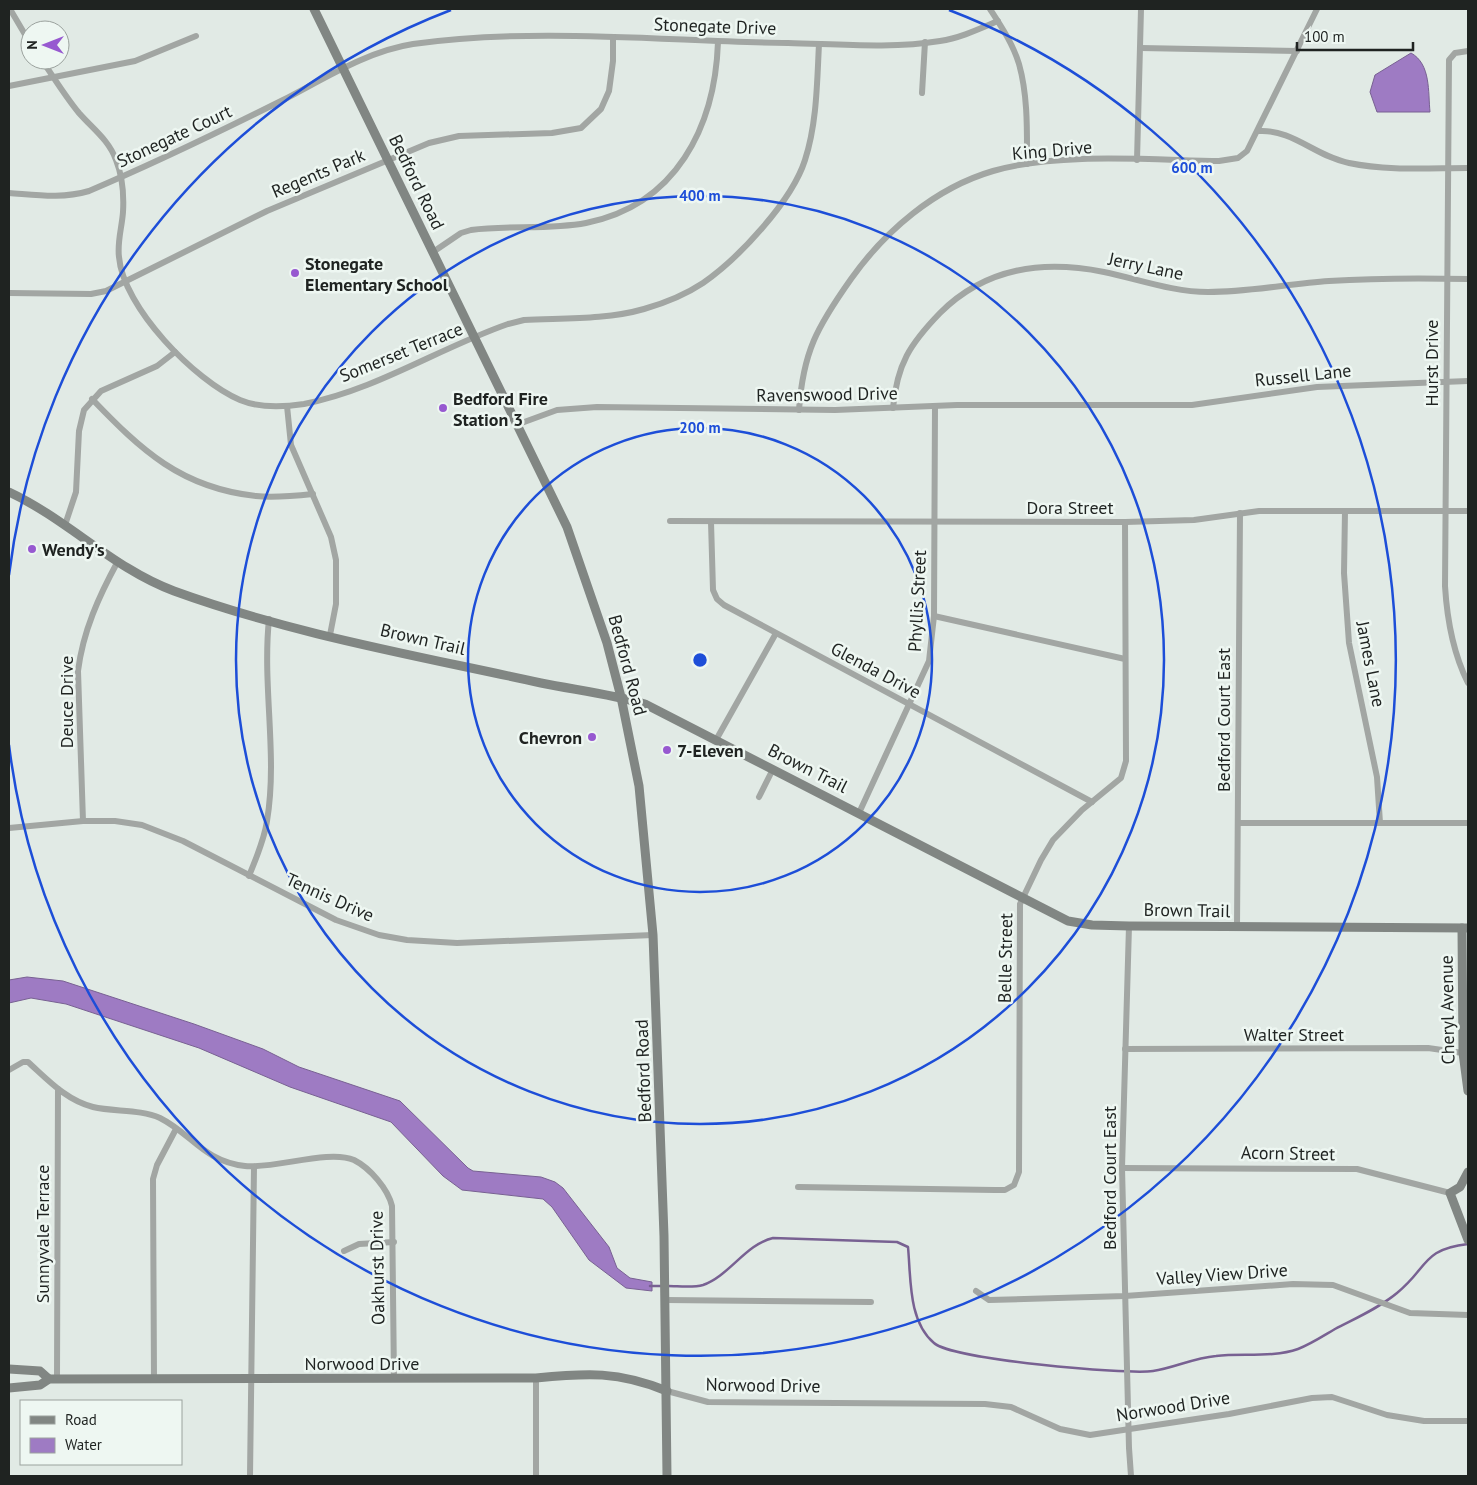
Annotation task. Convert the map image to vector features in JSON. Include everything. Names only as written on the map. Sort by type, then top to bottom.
[{"type":"street","points":[[10,9],[20,26]]},
{"type":"street","name":"Bedford Road","points":[[314,9],[567,528],[607,643],[621,697],[639,786],[653,935],[666,1296],[667,1476]]},
{"type":"street","points":[[990,9],[998,21],[1018,63],[1024,84],[1027,123],[1027,164]]},
{"type":"street","points":[[1136,160],[1141,9]]},
{"type":"street","name":"King Drive","points":[[799,410],[801,382],[806,357],[830,308],[873,250],[926,203],[950,189],[992,171],[1027,164],[1057,161],[1136,160],[1219,162],[1238,158],[1247,152],[1259,131],[1317,9]]},
{"type":"street","name":"Stonegate Drive","points":[[344,69],[384,51],[414,44],[509,35],[819,44],[925,42],[962,36],[998,21]]},
{"type":"street","points":[[9,86],[135,61],[196,36]]},
{"type":"street","name":"Regents Park","points":[[9,292],[91,294],[106,291],[195,245],[267,211],[429,143],[459,136],[552,133],[581,128],[601,109],[609,91],[613,61],[613,37]]},
{"type":"street","points":[[433,252],[461,233],[471,230],[586,223],[616,214],[655,190],[674,172],[696,142],[711,97],[717,64],[718,42]]},
{"type":"street","points":[[922,93],[925,42]]},
{"type":"street","name":"Somerset Terrace","points":[[49,70],[76,109],[112,149],[120,178],[123,211],[118,258],[126,282],[135,300],[175,352],[207,382],[240,400],[256,404],[287,406],[305,403],[354,389],[495,328],[524,320],[611,314],[644,309],[675,298],[703,283],[730,260],[782,205],[800,174],[806,158],[817,101],[819,44]]},
{"type":"street","points":[[1140,48],[1297,51]]},
{"type":"street","name":"Hurst Drive","points":[[1466,51],[1455,53],[1449,60],[1446,606],[1454,648],[1460,668],[1468,682]]},
{"type":"street","name":"Stonegate Court","points":[[9,193],[56,197],[72,196],[120,178],[211,136],[344,69]]},
{"type":"street","points":[[1259,131],[1276,132],[1323,155],[1346,163],[1468,168]]},
{"type":"street","name":"Jerry Lane","points":[[892,408],[902,361],[919,334],[948,305],[969,289],[990,278],[1017,269],[1075,267],[1198,292],[1365,279],[1468,280]]},
{"type":"street","points":[[65,525],[76,492],[81,417],[92,399],[100,391],[157,366],[175,352]]},
{"type":"street","name":"Russell Lane","points":[[1141,406],[1192,405],[1317,387],[1468,381]]},
{"type":"street","points":[[92,399],[145,451],[166,466],[195,481],[256,496],[313,494]]},
{"type":"street","points":[[287,406],[291,445],[331,537],[337,566],[336,604],[330,635]]},
{"type":"street","name":"Ravenswood Drive","points":[[516,425],[557,410],[589,407],[799,410],[935,406],[1141,406]]},
{"type":"street","name":"Phyllis Street","points":[[860,813],[911,705],[929,661],[934,616],[935,406]]},
{"type":"street","name":"Brown Trail","points":[[9,492],[65,525],[118,561],[172,590],[269,620],[330,635],[544,684],[621,697],[645,704],[1068,921],[1092,925],[1129,926],[1465,928]]},
{"type":"street","name":"Dora Street","points":[[670,521],[1125,522],[1194,520],[1259,510],[1468,511]]},
{"type":"street","name":"James Lane","points":[[1345,511],[1344,573],[1348,635],[1377,776],[1380,823]]},
{"type":"street","name":"Bedford Court East","points":[[1237,927],[1240,513]]},
{"type":"street","name":"Glenda Drive","points":[[711,522],[712,582],[717,599],[724,606],[1092,802]]},
{"type":"street","name":"Belle Street","points":[[798,1186],[1005,1190],[1014,1185],[1019,1172],[1019,910],[1022,898],[1053,840],[1068,823],[1121,778],[1124,770],[1126,761],[1125,522]]},
{"type":"street","name":"Deuce Drive","points":[[83,821],[78,671],[80,654],[91,616],[118,561]]},
{"type":"street","points":[[934,616],[1126,659]]},
{"type":"street","points":[[249,876],[261,846],[270,796],[267,652],[269,620]]},
{"type":"street","points":[[716,740],[776,635]]},
{"type":"street","points":[[759,797],[773,768]]},
{"type":"street","name":"Tennis Drive","points":[[9,828],[83,821],[114,821],[142,825],[183,841],[336,920],[379,935],[407,940],[457,943],[653,935]]},
{"type":"street","points":[[1238,823],[1468,822]]},
{"type":"street","name":"Bedford Court East","points":[[1129,926],[1122,1168],[1128,1430],[1132,1476]]},
{"type":"street","name":"Cheryl Avenue","points":[[1465,928],[1463,1053],[1468,1091]]},
{"type":"street","name":"Walter Street","points":[[1125,1049],[1428,1048],[1463,1053]]},
{"type":"street","name":"Oakhurst Drive","points":[[9,1070],[23,1062],[28,1062],[69,1098],[82,1104],[159,1118],[176,1128],[191,1142],[217,1158],[231,1163],[254,1167],[326,1158],[353,1160],[375,1178],[390,1198],[394,1242],[394,1379]]},
{"type":"street","name":"Sunnyvale Terrace","points":[[53,1379],[58,1089]]},
{"type":"street","points":[[154,1380],[153,1179],[157,1165],[176,1128]]},
{"type":"street","points":[[250,1476],[254,1167]]},
{"type":"street","name":"Acorn Street","points":[[1122,1168],[1357,1169],[1450,1193]]},
{"type":"street","points":[[1468,1172],[1460,1187],[1450,1193],[1468,1237]]},
{"type":"street","points":[[344,1251],[359,1244],[394,1242]]},
{"type":"street","name":"Valley View Drive","points":[[976,1291],[989,1300],[1125,1296],[1293,1284],[1341,1286],[1374,1301],[1410,1313],[1468,1315]]},
{"type":"street","points":[[666,1296],[872,1302]]},
{"type":"street","name":"Norwood Drive","points":[[9,1370],[40,1371],[53,1379]]},
{"type":"street","name":"Norwood Drive","points":[[9,1388],[40,1385],[53,1379],[536,1378],[604,1374],[620,1376],[708,1402],[986,1404],[1011,1407],[1029,1413],[1060,1429],[1090,1435],[1312,1398],[1332,1397],[1387,1415],[1424,1421],[1468,1422]]},
{"type":"street","points":[[536,1378],[536,1476]]},
{"type":"water","points":[[1411,53],[1422,64],[1425,71],[1430,112],[1377,112],[1370,92],[1375,75]]},
{"type":"water","points":[[27,977],[63,981],[194,1024],[263,1049],[299,1067],[400,1101],[473,1171],[541,1177],[555,1182],[563,1188],[609,1247],[617,1268],[630,1278],[652,1282],[652,1291],[626,1288],[589,1260],[552,1207],[543,1199],[462,1190],[443,1176],[391,1122],[290,1087],[199,1048],[66,1004],[31,998],[9,1003],[9,980]]},
{"type":"waterway","points":[[668,1286],[699,1286],[712,1281],[754,1247],[763,1241],[773,1238],[897,1242],[908,1247],[912,1298],[915,1311],[919,1323],[934,1343],[947,1349],[971,1355],[1003,1360],[1136,1372],[1168,1368],[1208,1357],[1257,1355],[1288,1352],[1298,1349],[1383,1303],[1407,1284],[1433,1255],[1442,1250],[1468,1244]]},
{"type":"waterway","points":[[650,1286],[662,1286]]},
{"type":"place","name":"Stonegate Elementary School","points":[[295,273]]},
{"type":"place","name":"Bedford Fire Station 3","points":[[443,408]]},
{"type":"place","name":"Wendy's","points":[[32,549]]},
{"type":"place","name":"Chevron","points":[[592,737]]},
{"type":"place","name":"7-Eleven","points":[[667,750]]}]
